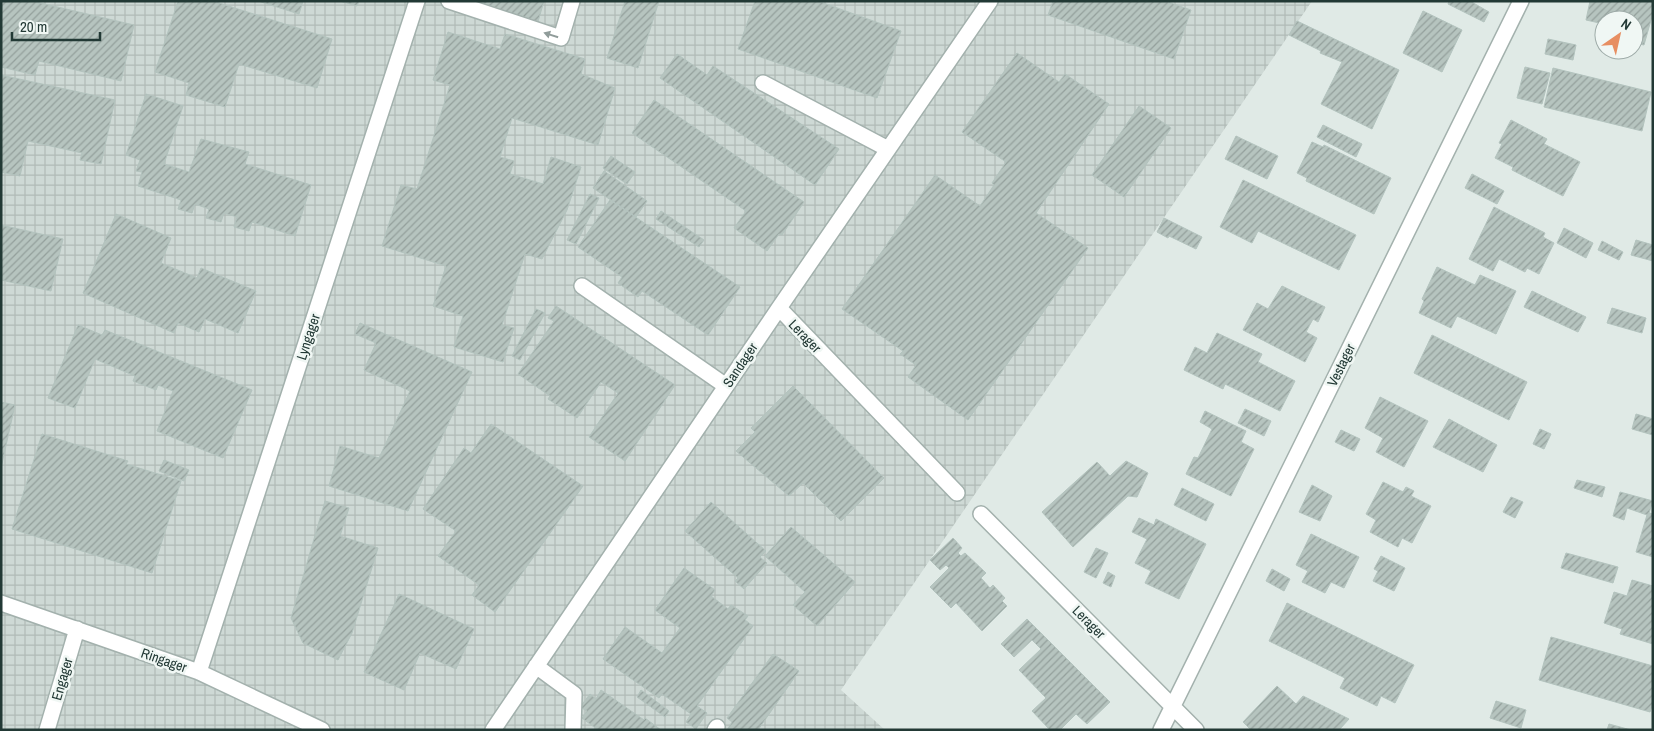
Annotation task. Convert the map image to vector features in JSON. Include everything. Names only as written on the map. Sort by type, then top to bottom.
[{"type":"street","name":"Lyngager","points":[[199,672],[417,1]]},
{"type":"street","points":[[449,1],[560,38],[572,1]]},
{"type":"street","name":"Sandager","points":[[493,730],[990,1]]},
{"type":"street","name":"Vestager","points":[[1161,730],[1521,1]]},
{"type":"street","points":[[762,83],[888,149]]},
{"type":"street","points":[[582,286],[726,386]]},
{"type":"street","name":"Lerager","points":[[779,308],[958,493]]},
{"type":"street","name":"Lerager","points":[[981,514],[1196,730]]},
{"type":"street","name":"Ringager","points":[[1,603],[199,672],[322,730]]},
{"type":"street","name":"Engager","points":[[48,730],[77,629]]},
{"type":"street","points":[[536,666],[574,694],[572,730]]},
{"type":"shaded area","points":[[1,1],[1312,1],[841,690],[885,730],[1,730]]},
{"type":"building","points":[[1,1],[32,1],[134,25],[121,81],[39,61],[35,75],[1,67]]},
{"type":"building","points":[[178,1],[213,1],[332,39],[317,88],[239,64],[225,107],[186,95],[189,83],[155,72]]},
{"type":"building","points":[[258,1],[303,1],[299,14]]},
{"type":"building","points":[[340,1],[359,1],[357,6]]},
{"type":"building","points":[[462,1],[544,1],[537,25]]},
{"type":"building","points":[[625,1],[659,1],[638,68],[607,58]]},
{"type":"building","points":[[755,1],[818,1],[901,31],[877,98],[738,49]]},
{"type":"building","points":[[1053,1],[1165,1],[1191,10],[1174,59],[1048,15]]},
{"type":"building","points":[[1449,1],[1470,1],[1489,12],[1484,22],[1448,4]]},
{"type":"building","points":[[1590,1],[1653,1],[1653,13],[1644,45],[1644,10],[1594,10],[1594,22],[1586,20]]},
{"type":"building","points":[[1423,11],[1462,30],[1442,72],[1403,53]]},
{"type":"building","points":[[1297,21],[1399,70],[1372,129],[1321,104],[1342,62],[1320,53],[1321,51],[1289,35]]},
{"type":"building","points":[[448,32],[500,49],[505,34],[585,59],[581,74],[615,88],[598,145],[512,118],[500,157],[514,161],[510,174],[543,184],[551,157],[581,167],[567,210],[542,259],[525,254],[502,325],[514,328],[503,362],[454,347],[463,316],[433,306],[446,266],[382,246],[401,185],[417,189],[450,85],[433,80]]},
{"type":"building","points":[[1548,39],[1576,45],[1573,60],[1545,54]]},
{"type":"building","points":[[1017,53],[1059,82],[1065,74],[1109,104],[1036,213],[1088,248],[968,420],[908,377],[916,365],[900,354],[903,351],[842,309],[935,175],[980,206],[1006,162],[962,132]]},
{"type":"building","points":[[677,54],[707,75],[713,66],[839,149],[815,185],[660,78]]},
{"type":"building","points":[[1525,67],[1550,73],[1542,104],[1517,98]]},
{"type":"building","points":[[1553,68],[1651,92],[1642,131],[1544,107]]},
{"type":"building","points":[[1,75],[115,100],[101,164],[80,160],[82,153],[28,141],[20,176],[1,172]]},
{"type":"building","points":[[146,94],[183,106],[164,164],[189,172],[201,139],[249,152],[245,164],[311,185],[295,236],[252,222],[249,231],[234,227],[237,217],[224,213],[221,222],[206,218],[209,209],[195,204],[192,213],[178,209],[181,200],[138,186],[142,172],[136,171],[140,160],[126,155]]},
{"type":"building","points":[[654,100],[804,202],[782,235],[779,234],[767,251],[734,228],[746,211],[632,133]]},
{"type":"building","points":[[1139,106],[1171,128],[1124,197],[1092,175]]},
{"type":"building","points":[[1511,120],[1547,139],[1544,144],[1580,162],[1563,196],[1512,170],[1513,167],[1495,158],[1502,144],[1499,143]]},
{"type":"building","points":[[1323,125],[1362,144],[1356,157],[1317,137]]},
{"type":"building","points":[[1236,136],[1278,156],[1267,179],[1225,159]]},
{"type":"building","points":[[1312,142],[1323,147],[1324,145],[1391,178],[1374,214],[1306,181],[1307,178],[1297,173]]},
{"type":"building","points":[[611,156],[635,172],[627,184],[603,168]]},
{"type":"building","points":[[604,171],[647,201],[636,217],[593,188]]},
{"type":"building","points":[[1472,174],[1504,191],[1497,204],[1465,188]]},
{"type":"building","points":[[1243,180],[1356,235],[1339,270],[1258,231],[1252,243],[1220,227]]},
{"type":"building","points":[[590,194],[599,198],[576,244],[567,240]]},
{"type":"building","points":[[610,200],[740,287],[708,335],[642,291],[638,297],[618,283],[622,277],[578,247]]},
{"type":"building","points":[[1494,207],[1545,233],[1543,237],[1554,243],[1539,274],[1527,268],[1525,272],[1499,259],[1493,271],[1469,259]]},
{"type":"building","points":[[661,211],[704,240],[699,247],[656,219]]},
{"type":"building","points":[[116,214],[171,238],[161,263],[197,278],[201,268],[256,291],[238,333],[205,319],[199,332],[178,323],[174,333],[83,293]]},
{"type":"building","points":[[1164,218],[1202,237],[1196,249],[1157,232]]},
{"type":"building","points":[[1,225],[63,239],[51,291],[1,280]]},
{"type":"building","points":[[1564,228],[1593,243],[1586,258],[1557,243]]},
{"type":"building","points":[[1636,240],[1653,245],[1653,261],[1631,255]]},
{"type":"building","points":[[1602,241],[1623,252],[1619,260],[1598,250]]},
{"type":"building","points":[[1437,267],[1475,285],[1480,275],[1516,291],[1496,334],[1457,316],[1451,328],[1419,313],[1424,301],[1422,299]]},
{"type":"building","points":[[1282,286],[1325,307],[1318,322],[1313,319],[1306,332],[1317,338],[1305,362],[1243,330],[1257,303],[1268,309]]},
{"type":"building","points":[[1532,291],[1586,317],[1578,332],[1524,307]]},
{"type":"building","points":[[556,306],[675,385],[625,461],[589,437],[618,393],[601,382],[577,418],[548,399],[550,396],[518,374],[554,321],[548,318]]},
{"type":"building","points":[[1612,308],[1646,318],[1642,333],[1607,323]]},
{"type":"building","points":[[536,309],[545,313],[520,360],[512,356]]},
{"type":"building","points":[[360,323],[472,372],[408,511],[329,486],[340,446],[379,458],[410,391],[364,370],[376,343],[355,334]]},
{"type":"building","points":[[78,325],[102,335],[105,330],[252,390],[223,458],[157,431],[173,391],[158,385],[156,390],[133,381],[135,376],[95,359],[75,408],[48,398]]},
{"type":"building","points":[[1217,333],[1262,354],[1258,362],[1295,381],[1280,411],[1225,384],[1223,389],[1184,370],[1195,347],[1207,353]]},
{"type":"building","points":[[1432,335],[1527,382],[1509,420],[1414,373]]},
{"type":"building","points":[[793,386],[884,478],[841,521],[803,483],[789,496],[736,451],[755,432],[751,428]]},
{"type":"building","points":[[1380,397],[1428,421],[1404,467],[1376,452],[1383,438],[1365,428]]},
{"type":"building","points":[[1,402],[15,405],[1,468]]},
{"type":"building","points":[[1245,409],[1271,421],[1264,436],[1238,423]]},
{"type":"building","points":[[1205,411],[1246,431],[1241,442],[1254,449],[1231,496],[1186,474],[1194,457],[1198,458],[1212,429],[1200,422]]},
{"type":"building","points":[[1636,414],[1653,419],[1653,435],[1632,429]]},
{"type":"building","points":[[1449,419],[1497,445],[1483,472],[1433,447]]},
{"type":"building","points":[[491,424],[583,486],[495,612],[472,595],[479,585],[438,556],[456,531],[423,509],[464,448],[471,453]]},
{"type":"building","points":[[1540,429],[1551,434],[1544,449],[1533,444]]},
{"type":"building","points":[[1341,430],[1360,439],[1354,451],[1335,442]]},
{"type":"building","points":[[42,434],[128,461],[126,464],[181,481],[152,573],[12,529]]},
{"type":"building","points":[[164,460],[189,470],[184,481],[159,471]]},
{"type":"building","points":[[1126,461],[1148,473],[1137,497],[1128,496],[1073,547],[1042,512],[1097,462],[1110,476]]},
{"type":"building","points":[[1577,480],[1605,487],[1602,497],[1574,488]]},
{"type":"building","points":[[1383,482],[1403,492],[1406,487],[1414,491],[1411,496],[1431,506],[1412,543],[1402,538],[1398,547],[1370,532],[1376,520],[1366,514]]},
{"type":"building","points":[[1312,485],[1332,496],[1320,521],[1299,512]]},
{"type":"building","points":[[1182,488],[1214,504],[1206,521],[1174,505]]},
{"type":"building","points":[[1620,492],[1653,501],[1649,513],[1653,514],[1653,557],[1636,552],[1647,515],[1627,508],[1624,520],[1613,516]]},
{"type":"building","points":[[1511,497],[1523,502],[1515,518],[1503,512]]},
{"type":"building","points":[[325,501],[349,508],[340,536],[378,548],[352,633],[338,660],[303,643],[291,618]]},
{"type":"building","points":[[711,502],[766,551],[760,557],[767,563],[744,589],[735,581],[738,578],[685,531]]},
{"type":"building","points":[[1139,518],[1154,525],[1156,519],[1206,544],[1179,599],[1145,583],[1151,571],[1135,563],[1147,539],[1132,532]]},
{"type":"building","points":[[791,527],[855,582],[817,626],[793,605],[805,592],[765,556]]},
{"type":"building","points":[[1311,534],[1359,557],[1344,588],[1331,582],[1325,593],[1302,582],[1308,571],[1296,565]]},
{"type":"building","points":[[953,538],[962,548],[958,553],[961,556],[965,553],[986,573],[981,578],[990,588],[993,585],[1005,598],[1002,601],[1007,606],[982,631],[956,603],[951,608],[930,587],[949,568],[946,565],[940,570],[930,560]]},
{"type":"building","points":[[1096,548],[1108,553],[1096,578],[1084,572]]},
{"type":"building","points":[[1566,553],[1618,567],[1613,583],[1561,568]]},
{"type":"building","points":[[1381,556],[1405,568],[1394,591],[1373,581],[1378,571],[1374,569]]},
{"type":"building","points":[[684,568],[715,590],[711,596],[728,609],[731,605],[748,616],[745,620],[753,626],[697,706],[707,713],[696,729],[686,722],[691,714],[662,694],[659,698],[603,659],[625,627],[662,653],[680,628],[655,610]]},
{"type":"building","points":[[1272,569],[1290,579],[1284,591],[1266,581]]},
{"type":"building","points":[[1108,572],[1115,576],[1111,587],[1103,583]]},
{"type":"building","points":[[1632,580],[1653,586],[1653,644],[1620,634],[1622,629],[1604,623],[1614,592],[1627,596]]},
{"type":"building","points":[[399,594],[474,629],[456,669],[420,653],[404,690],[364,672]]},
{"type":"building","points":[[1287,603],[1414,665],[1395,703],[1381,696],[1377,706],[1340,688],[1345,678],[1269,641]]},
{"type":"building","points":[[1027,619],[1110,702],[1087,724],[1076,714],[1060,730],[1050,730],[1032,711],[1046,698],[1019,670],[1041,649],[1032,640],[1014,657],[1001,644]]},
{"type":"building","points":[[1551,637],[1653,666],[1653,703],[1650,712],[1539,680]]},
{"type":"building","points":[[773,654],[799,671],[758,730],[727,730],[732,722],[727,718]]},
{"type":"building","points":[[1277,686],[1296,704],[1303,696],[1349,719],[1339,730],[1251,730],[1243,722]]},
{"type":"building","points":[[601,690],[661,730],[598,730],[582,718],[587,711],[580,707],[590,694],[596,699]]},
{"type":"building","points":[[641,690],[669,711],[665,717],[637,697]]},
{"type":"building","points":[[1496,701],[1526,710],[1521,728],[1490,718]]},
{"type":"building","points":[[1609,724],[1631,730],[1607,730]]}]
